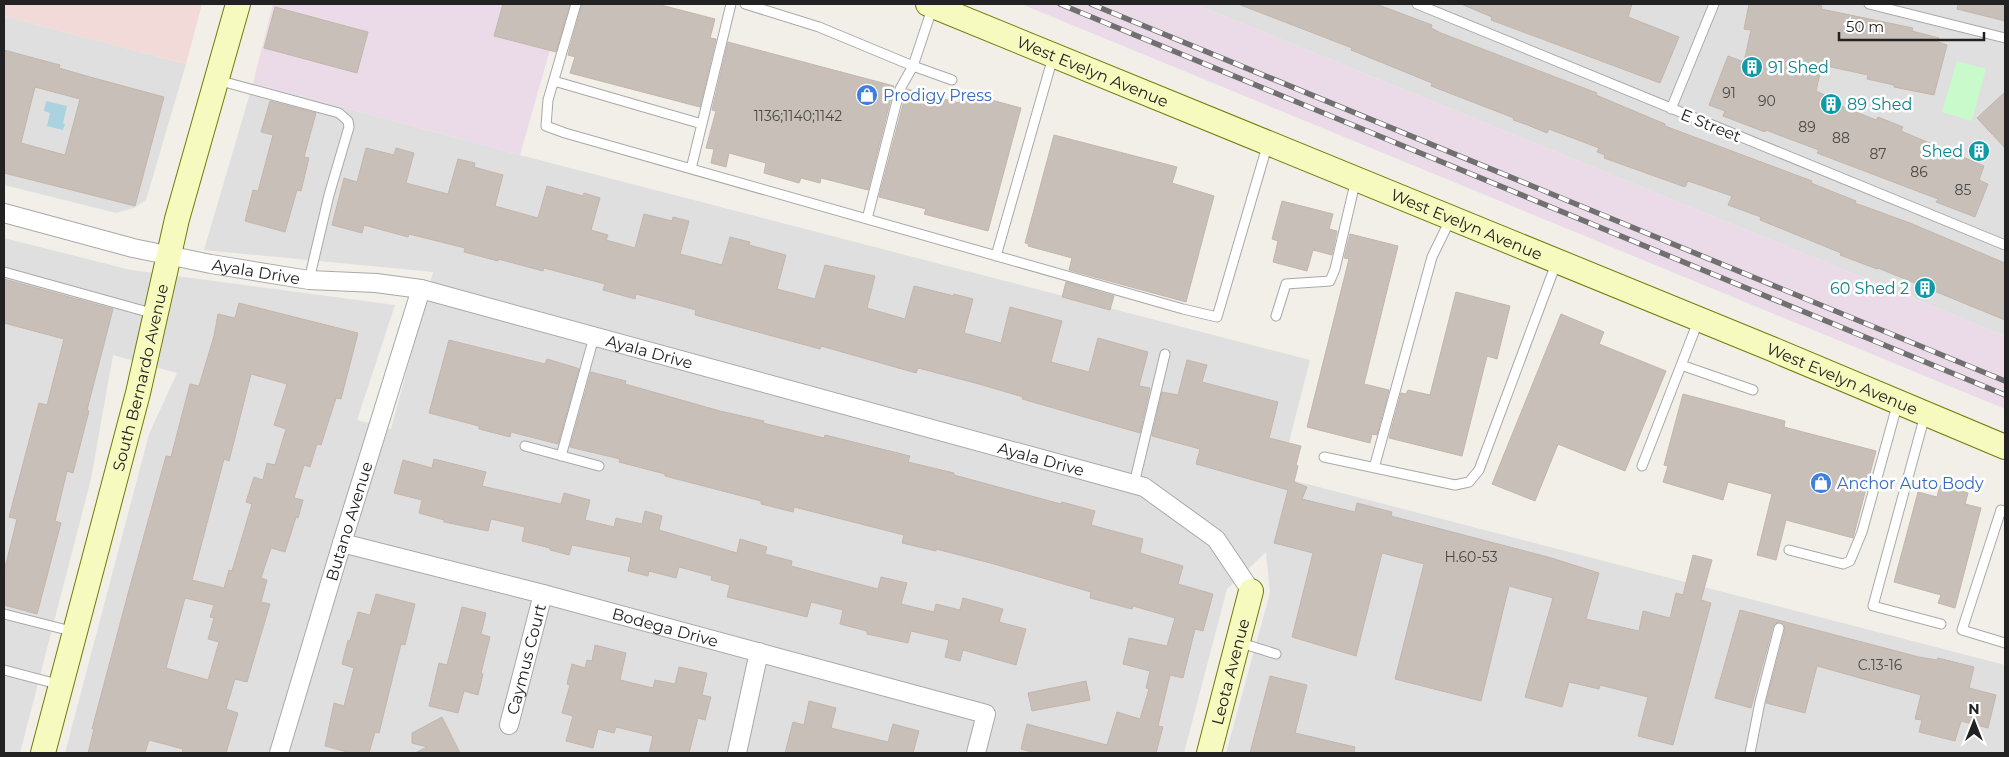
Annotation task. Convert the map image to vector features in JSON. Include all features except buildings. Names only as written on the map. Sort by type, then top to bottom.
[{"type":"main road","name":"South Bernardo Avenue","points":[[43,753],[138,393],[168,256],[238,4]]},
{"type":"main road","name":"West Evelyn Avenue","points":[[930,5],[1699,319],[2005,447]]},
{"type":"main road","name":"Leota Avenue","points":[[1209,753],[1251,592]]},
{"type":"street","name":"Ayala Drive","points":[[4,213],[168,256],[309,280],[376,283],[421,289],[1144,487],[1216,538],[1251,592]]},
{"type":"street","name":"Butano Avenue","points":[[279,753],[421,289]]},
{"type":"street","name":"Bodega Drive","points":[[342,543],[543,594],[986,714],[976,753]]},
{"type":"street","name":"Caymus Court","points":[[509,725],[543,594]]},
{"type":"street","points":[[737,753],[760,652]]},
{"type":"lane","points":[[576,4],[548,100],[546,126],[691,170],[1217,317],[1268,143]]},
{"type":"lane","points":[[691,170],[731,4]]},
{"type":"lane","points":[[745,4],[819,26],[913,66],[952,80]]},
{"type":"lane","name":"E Street","points":[[1417,4],[2005,245]]},
{"type":"lane","points":[[1671,109],[1714,4]]},
{"type":"lane","points":[[1869,4],[2005,38]]},
{"type":"lane","points":[[866,219],[900,89],[913,66],[930,5]]},
{"type":"lane","points":[[996,256],[1054,55]]},
{"type":"lane","points":[[216,80],[338,113],[348,121],[309,280]]},
{"type":"lane","points":[[554,81],[702,124]]},
{"type":"lane","points":[[1276,316],[1286,284],[1330,281],[1335,269],[1356,179]]},
{"type":"lane","points":[[1374,468],[1432,257],[1451,218]]},
{"type":"lane","points":[[1324,457],[1455,485],[1469,482],[1478,470],[1557,261]]},
{"type":"lane","points":[[4,272],[156,314]]},
{"type":"lane","points":[[1642,466],[1699,319]]},
{"type":"lane","points":[[561,456],[594,337]]},
{"type":"lane","points":[[1134,484],[1165,354]]},
{"type":"lane","points":[[1681,365],[1753,390]]},
{"type":"lane","points":[[1789,550],[1843,564],[1850,561],[1862,532],[1898,401]]},
{"type":"lane","points":[[1926,413],[1874,606],[1941,624]]},
{"type":"lane","points":[[525,446],[598,466]]},
{"type":"lane","points":[[2005,512],[2001,510],[1962,630],[2005,644]]},
{"type":"lane","points":[[4,614],[75,632]]},
{"type":"lane","points":[[1750,753],[1760,702],[1779,628]]},
{"type":"lane","points":[[1237,642],[1276,654]]},
{"type":"lane","points":[[4,670],[62,685]]},
{"type":"shaded area","points":[[4,4],[202,4],[186,64],[4,16]]},
{"type":"shaded area","points":[[273,4],[563,4],[520,155],[253,83]]},
{"type":"shaded area","points":[[1021,4],[1195,4],[2005,336],[2005,409]]},
{"type":"shaded area","points":[[1195,4],[2005,4],[2005,336]]},
{"type":"shaded area","points":[[4,16],[186,64],[146,200],[134,208],[116,213],[4,185]]},
{"type":"shaded area","points":[[253,83],[520,155],[1310,360],[1280,477],[2005,665],[2005,753],[1226,753],[1270,593],[1266,552],[1227,589],[1184,753],[65,753],[149,434],[177,373],[113,355],[91,479],[20,753],[4,753],[4,238],[131,270],[395,305],[357,420],[391,429],[433,272],[204,250]]},
{"type":"green space","points":[[1957,61],[1986,69],[1972,121],[1942,112]]},
{"type":"water","points":[[46,101],[67,106],[63,130],[47,126],[50,113],[44,111]]},
{"type":"railway","points":[[1060,4],[2005,395]]},
{"type":"railway","points":[[1091,4],[2005,381]]},
{"type":"place","name":"91 Shed","points":[[1752,67]]},
{"type":"place","name":"Prodigy Press","points":[[867,95]]},
{"type":"place","name":"89 Shed","points":[[1831,104]]},
{"type":"place","name":"Shed","points":[[1979,151]]},
{"type":"place","name":"60 Shed 2","points":[[1925,288]]},
{"type":"place","name":"Anchor Auto Body","points":[[1821,483]]}]
